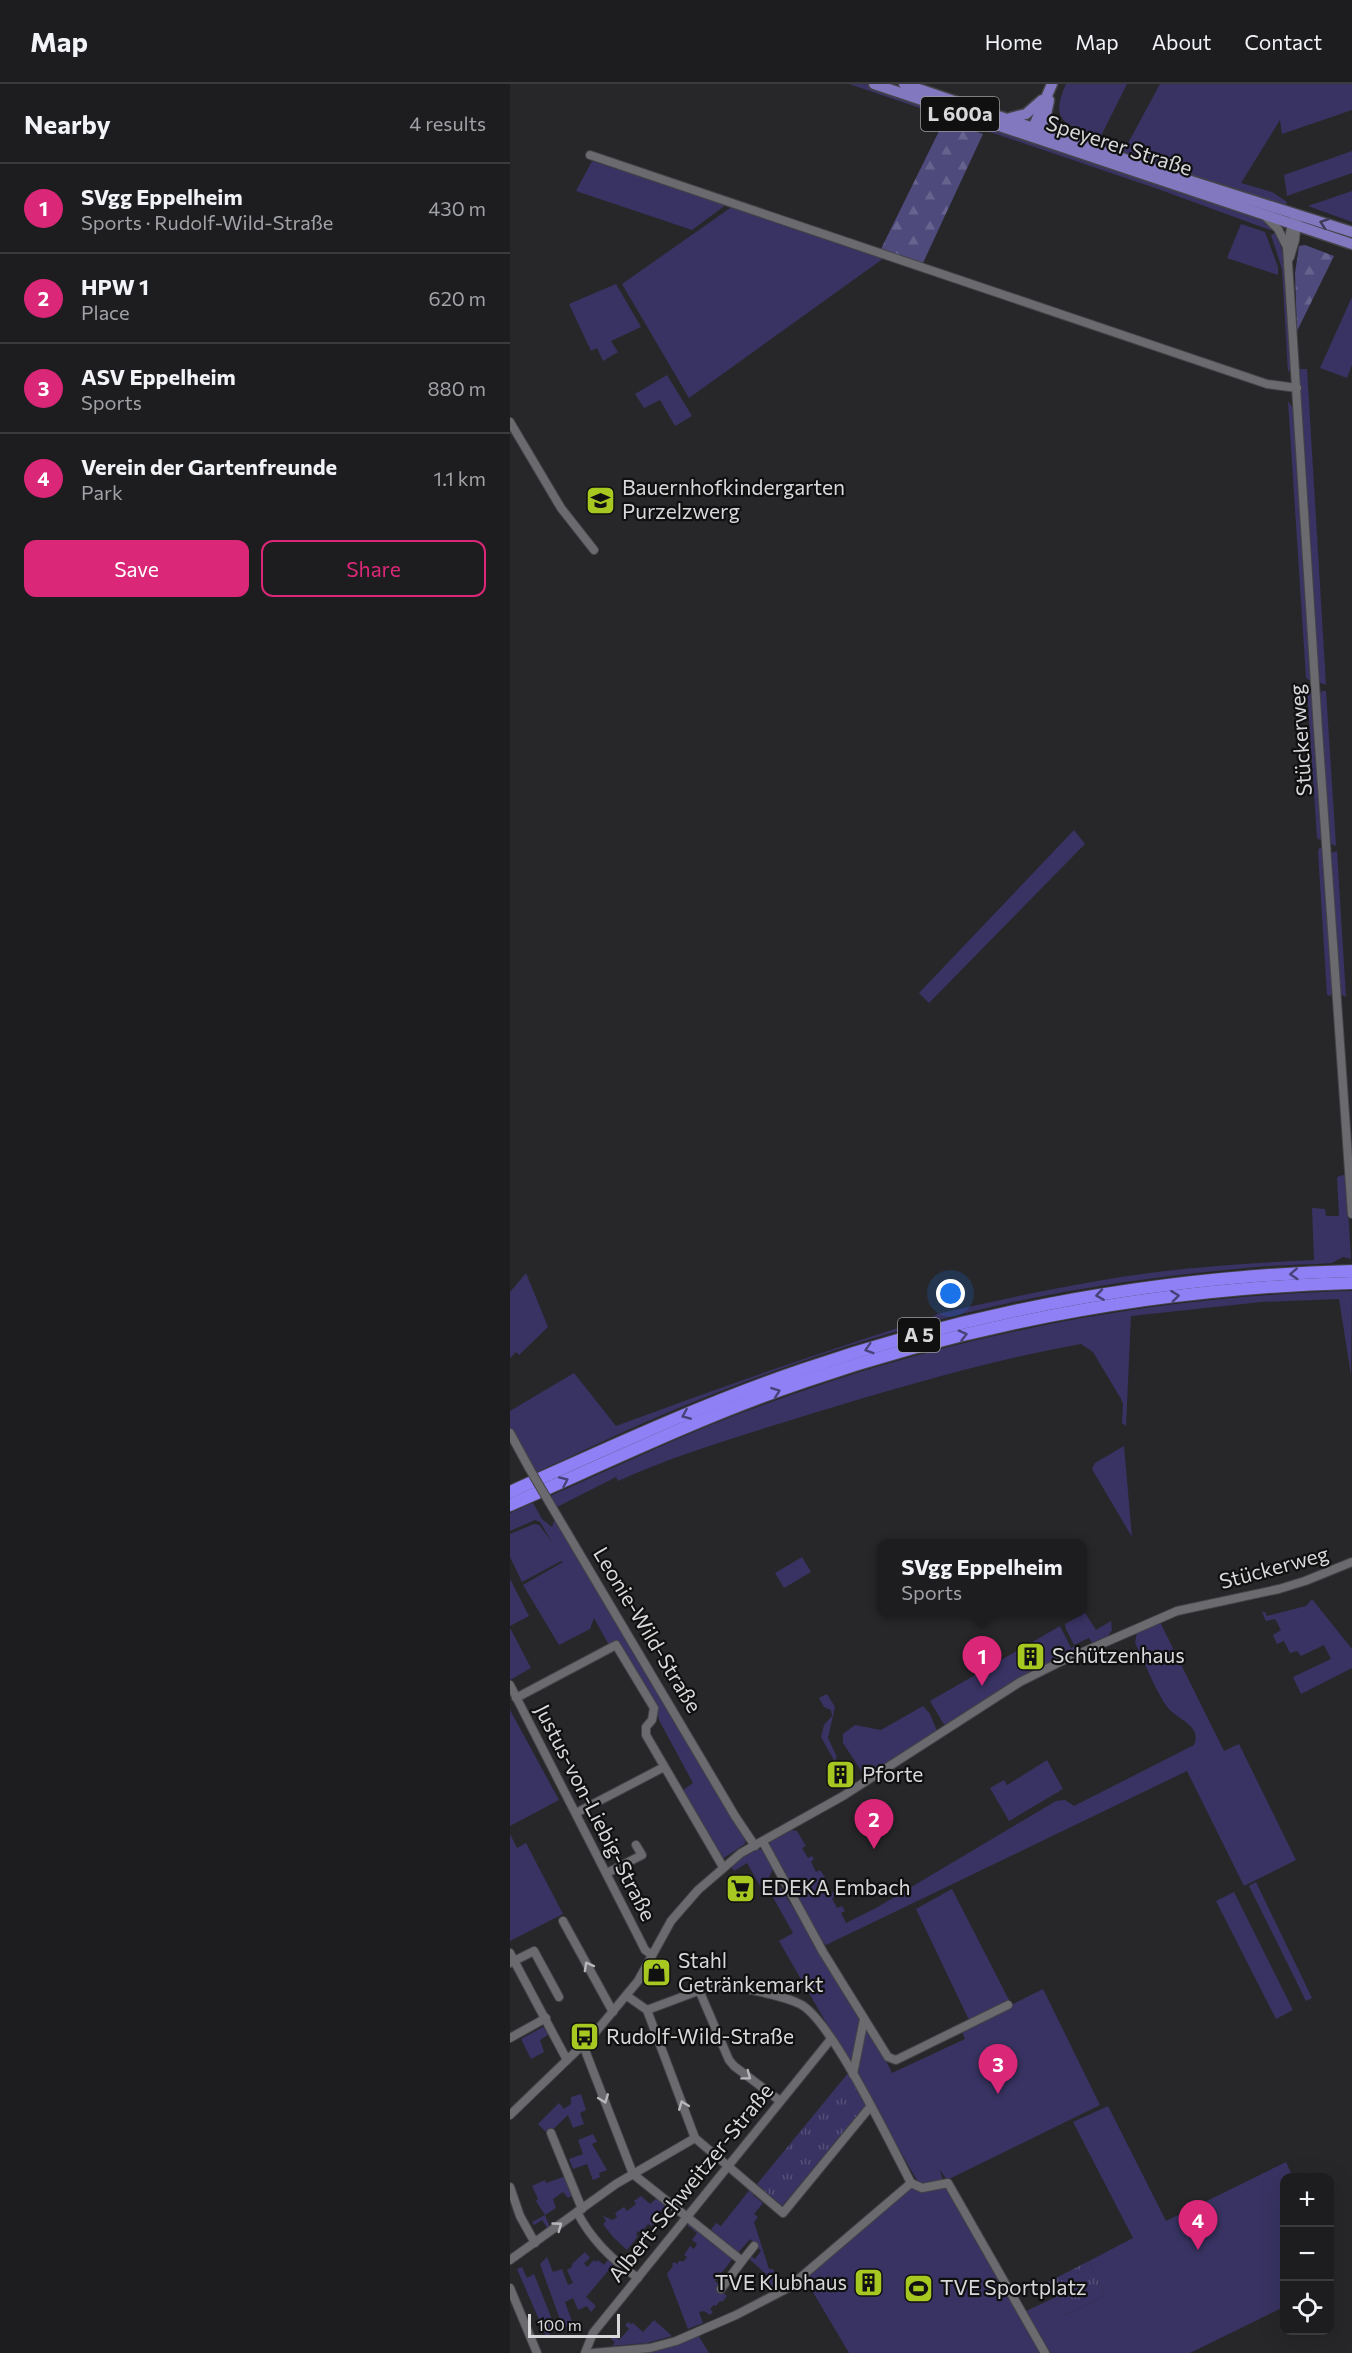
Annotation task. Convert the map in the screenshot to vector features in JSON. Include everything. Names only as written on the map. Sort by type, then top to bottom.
[{"type":"highway","name":"A 5","points":[[510,1492],[747,1390],[844,1356],[954,1325],[1055,1303],[1141,1289],[1252,1276],[1352,1272]]},
{"type":"highway","name":"A 5","points":[[510,1505],[692,1425],[768,1395],[848,1368],[956,1337],[1039,1318],[1135,1301],[1256,1288],[1352,1283]]},
{"type":"main road","name":"Speyerer Straße","points":[[874,84],[1034,132],[1263,214],[1352,232]]},
{"type":"main road","name":"Speyerer Straße","points":[[904,84],[1006,118],[1034,132],[1068,140],[1352,244]]},
{"type":"main road","points":[[1034,132],[1049,89]]},
{"type":"main road","points":[[1006,118],[1024,115],[1049,89]]},
{"type":"main road","points":[[1049,89],[1048,110],[1053,126],[1068,140]]},
{"type":"main road","points":[[1034,132],[1048,110]]},
{"type":"street","points":[[590,155],[1267,384],[1297,388]]},
{"type":"street","points":[[1263,214],[1278,229],[1287,247]]},
{"type":"street","name":"Stückerweg","points":[[1294,221],[1287,247],[1318,742],[1352,1214]]},
{"type":"street","name":"Stückerweg","points":[[1288,263],[1294,221]]},
{"type":"street","points":[[510,422],[561,508],[594,550]]},
{"type":"street","name":"Leonie-Wild-Straße","points":[[510,1433],[735,1816],[759,1844],[888,2057],[896,2060],[1008,2005]]},
{"type":"street","name":"Stückerweg","points":[[759,1844],[864,1784],[1029,1677],[1164,1615],[1279,1589],[1315,1578],[1352,1562]]},
{"type":"street","points":[[516,1698],[616,1645],[654,1707],[652,1720],[645,1727],[646,1735],[723,1867]]},
{"type":"street","name":"Justus-von-Liebig-Straße","points":[[510,1685],[645,1950],[652,1955]]},
{"type":"street","points":[[576,1813],[664,1767]]},
{"type":"street","points":[[510,2115],[583,2044],[627,1996],[671,1921],[698,1890],[723,1867],[759,1844]]},
{"type":"street","points":[[607,1873],[642,1855],[636,1845]]},
{"type":"street","points":[[563,1921],[613,2012]]},
{"type":"street","points":[[559,1997],[534,1951],[511,1959],[546,2018],[567,2060]]},
{"type":"street","points":[[647,2010],[699,1990],[725,1984],[795,2002],[808,2009],[817,2018],[853,2074],[912,2183],[922,2188],[948,2182],[1045,2353]]},
{"type":"street","points":[[699,1990],[729,2060],[780,2101]]},
{"type":"street","points":[[627,1996],[647,2010],[695,2138],[783,2213],[870,2107]]},
{"type":"street","points":[[510,2038],[546,2018]]},
{"type":"street","points":[[853,2074],[864,2019]]},
{"type":"street","name":"Albert-Schweitzer-Straße","points":[[585,2353],[593,2333],[688,2219],[831,2039]]},
{"type":"street","points":[[583,2044],[633,2174],[742,2261]]},
{"type":"street","points":[[551,2133],[579,2211],[591,2234],[617,2264],[638,2278]]},
{"type":"street","points":[[510,2260],[633,2174],[695,2138]]},
{"type":"street","points":[[593,2353],[650,2348],[676,2342],[788,2288],[912,2183]]},
{"type":"street","points":[[510,2187],[520,2216],[535,2243]]},
{"type":"street","points":[[721,2289],[754,2246]]},
{"type":"street","points":[[510,2288],[537,2353]]},
{"type":"green space","points":[[849,84],[868,84],[1196,195],[1265,220],[1274,229],[1270,230],[1158,189]]},
{"type":"green space","points":[[1066,84],[1127,84],[1101,136],[1064,121],[1059,107]]},
{"type":"green space","points":[[1160,84],[1352,84],[1352,110],[1282,134],[1280,120],[1241,183],[1272,192],[1287,202],[1285,207],[1065,132],[1053,123],[1058,121],[1083,133],[1127,145]]},
{"type":"green space","points":[[944,121],[983,134],[922,265],[880,251]]},
{"type":"green space","points":[[1352,151],[1352,173],[1287,196],[1284,175]]},
{"type":"green space","points":[[592,161],[727,204],[692,230],[576,191]]},
{"type":"green space","points":[[1352,191],[1352,222],[1308,206]]},
{"type":"green space","points":[[733,206],[884,258],[689,398],[622,284]]},
{"type":"green space","points":[[1241,224],[1265,232],[1278,267],[1278,275],[1227,258]]},
{"type":"green space","points":[[1275,233],[1280,244],[1287,278],[1291,367],[1288,373],[1282,269],[1271,235]]},
{"type":"green space","points":[[1305,245],[1334,256],[1297,331],[1295,273],[1299,246]]},
{"type":"green space","points":[[616,284],[641,327],[611,341],[618,352],[603,361],[597,348],[591,351],[569,304]]},
{"type":"green space","points":[[1352,297],[1352,365],[1347,378],[1320,368]]},
{"type":"green space","points":[[1299,369],[1307,369],[1326,685],[1318,682]]},
{"type":"green space","points":[[667,375],[692,416],[675,426],[660,400],[644,408],[635,394]]},
{"type":"green space","points":[[1288,401],[1294,410],[1311,681],[1306,678]]},
{"type":"green space","points":[[1313,688],[1322,839],[1320,840],[1317,838],[1307,689]]},
{"type":"green space","points":[[1326,691],[1336,846],[1329,843],[1319,694]]},
{"type":"green space","points":[[1074,830],[1085,844],[929,1003],[919,993]]},
{"type":"green space","points":[[1319,848],[1323,848],[1332,993],[1330,996],[1327,995]]},
{"type":"green space","points":[[1337,851],[1346,997],[1339,993],[1330,853]]},
{"type":"green space","points":[[1346,1174],[1351,1259],[1343,1257],[1332,1263],[1246,1268],[1116,1284],[1051,1294],[948,1317],[832,1351],[756,1378],[663,1415],[537,1472],[510,1428],[510,1411],[574,1373],[616,1426],[937,1314],[1052,1289],[1145,1274],[1218,1266],[1314,1260],[1312,1208],[1325,1209],[1326,1216],[1339,1216],[1337,1177]]},
{"type":"green space","points":[[526,1273],[548,1327],[519,1355],[516,1352],[510,1358],[510,1292]]},
{"type":"green space","points":[[1352,1291],[1351,1375],[1339,1299],[1261,1302],[1131,1316],[1126,1426],[1122,1423],[1121,1399],[1093,1352],[1081,1344],[948,1374],[767,1428],[691,1452],[618,1481],[616,1477],[557,1507],[550,1496],[682,1437],[763,1405],[906,1358],[979,1339],[1127,1311],[1201,1301],[1276,1294]]},
{"type":"green space","points":[[1124,1446],[1132,1537],[1092,1469],[1095,1463]]},
{"type":"green space","points":[[533,1503],[542,1519],[552,1527],[555,1518],[746,1838],[745,1844],[722,1859],[683,1790],[693,1783],[659,1720],[657,1711],[617,1641],[609,1645],[594,1618],[590,1629],[559,1645],[523,1585],[563,1562],[522,1582],[510,1557],[510,1534],[534,1524],[539,1525],[552,1542],[540,1522],[535,1520],[510,1531],[510,1513]]},
{"type":"green space","points":[[802,1557],[811,1572],[784,1588],[775,1573]]},
{"type":"green space","points":[[510,1579],[529,1616],[510,1626]]},
{"type":"green space","points":[[1312,1599],[1352,1649],[1352,1668],[1301,1694],[1293,1677],[1331,1659],[1324,1645],[1301,1656],[1297,1651],[1290,1653],[1284,1641],[1277,1644],[1273,1635],[1281,1630],[1275,1619],[1266,1621],[1262,1612],[1265,1612],[1267,1616],[1306,1606]]},
{"type":"green space","points":[[1087,1616],[1096,1630],[1111,1621],[1112,1630],[1108,1636],[1092,1643],[1089,1638],[1074,1645],[1065,1624],[1078,1617]]},
{"type":"green space","points":[[1160,1622],[1224,1751],[1239,1744],[1296,1860],[1244,1886],[1187,1771],[826,1945],[820,1939],[769,1846],[770,1842],[790,1830],[797,1831],[806,1846],[802,1848],[808,1858],[812,1856],[814,1859],[811,1862],[816,1872],[820,1870],[828,1882],[824,1884],[829,1894],[834,1892],[836,1896],[832,1898],[837,1908],[842,1906],[845,1911],[841,1913],[846,1923],[876,1908],[1056,1801],[1065,1800],[1074,1806],[1194,1745],[1196,1739],[1193,1729],[1165,1704],[1135,1643],[1137,1632]]},
{"type":"green space","points":[[1060,1626],[1071,1648],[1074,1646],[1076,1650],[1031,1671],[945,1725],[943,1723],[930,1701]]},
{"type":"green space","points":[[510,1628],[531,1668],[510,1680]]},
{"type":"green space","points":[[827,1694],[835,1707],[828,1738],[841,1768],[839,1769],[821,1737],[824,1725],[832,1716],[831,1710],[824,1707],[819,1698]]},
{"type":"green space","points":[[923,1706],[930,1714],[937,1731],[871,1774],[862,1772],[843,1743],[843,1734],[855,1725],[881,1730]]},
{"type":"green space","points":[[510,1710],[559,1800],[510,1826]]},
{"type":"green space","points":[[1047,1760],[1063,1789],[1009,1821],[990,1788],[1004,1780],[1007,1785]]},
{"type":"green space","points":[[510,1834],[517,1848],[526,1843],[563,1914],[510,1941]]},
{"type":"green space","points":[[759,1849],[763,1850],[773,1869],[763,1891],[747,1863],[734,1871],[730,1865]]},
{"type":"green space","points":[[775,1879],[874,2036],[892,2073],[965,2039],[961,2030],[1043,1989],[1100,2105],[947,2180],[940,2170],[943,2181],[1042,2353],[849,2353],[804,2277],[918,2182],[779,1941],[793,1933],[770,1892]]},
{"type":"green space","points":[[1256,1882],[1312,1998],[1306,2001],[1249,1886]]},
{"type":"green space","points":[[952,1889],[1010,2002],[969,2020],[916,1909]]},
{"type":"green space","points":[[1234,1892],[1293,2010],[1276,2019],[1216,1901]]},
{"type":"green space","points":[[543,2027],[549,2034],[540,2040],[544,2052],[531,2059],[521,2039]]},
{"type":"green space","points":[[849,2072],[866,2105],[782,2206],[757,2184]]},
{"type":"green space","points":[[581,2094],[586,2110],[580,2113],[584,2124],[573,2128],[568,2115],[548,2134],[538,2124],[559,2103],[564,2109],[571,2104],[571,2097]]},
{"type":"green space","points":[[1108,2106],[1166,2221],[1286,2162],[1291,2173],[1280,2173],[1280,2309],[1190,2353],[1049,2353],[1026,2311],[1056,2297],[1065,2315],[1105,2296],[1089,2261],[1133,2238],[1073,2122]]},
{"type":"green space","points":[[593,2134],[597,2142],[592,2144],[607,2170],[599,2173],[600,2177],[593,2180],[587,2164],[573,2169],[569,2159],[583,2154],[578,2140]]},
{"type":"green space","points":[[566,2176],[573,2195],[568,2198],[563,2192],[553,2199],[556,2208],[545,2215],[536,2201],[538,2199],[532,2186],[545,2180],[546,2183]]},
{"type":"green space","points":[[751,2188],[755,2191],[753,2195],[763,2203],[754,2214],[758,2217],[754,2222],[769,2269],[773,2269],[781,2287],[773,2292],[766,2274],[748,2258],[751,2256],[755,2259],[761,2251],[750,2239],[738,2253],[710,2231],[716,2223],[721,2226]]},
{"type":"green space","points":[[641,2196],[650,2204],[658,2197],[668,2205],[657,2214],[659,2216],[652,2226],[648,2224],[641,2233],[638,2231],[636,2234],[638,2236],[627,2250],[603,2224],[606,2221],[603,2216],[613,2220],[617,2217],[615,2213],[624,2207],[627,2211],[636,2204],[634,2201]]},
{"type":"green space","points":[[545,2215],[550,2227],[548,2229],[542,2220],[534,2225],[532,2222]]},
{"type":"green space","points":[[689,2223],[734,2257],[715,2281],[719,2285],[716,2287],[727,2296],[710,2309],[713,2312],[710,2315],[704,2311],[699,2312],[703,2323],[688,2329],[667,2274],[674,2262],[677,2264],[679,2261],[684,2261],[687,2257],[684,2255],[690,2246],[694,2249],[697,2244],[692,2240],[697,2233],[687,2225]]},
{"type":"green space","points":[[585,2252],[590,2258],[584,2263],[587,2267],[594,2260],[604,2265],[608,2260],[613,2265],[586,2297],[596,2306],[591,2312],[587,2306],[578,2310],[573,2298],[565,2302],[573,2324],[563,2328],[540,2264],[547,2257],[553,2272],[562,2269],[568,2285],[573,2283],[567,2270]]},
{"type":"green space","points":[[1089,2261],[1105,2296],[1065,2315],[1048,2282]]},
{"type":"green space","points":[[522,2267],[527,2278],[534,2274],[555,2327],[548,2330],[550,2337],[547,2338],[517,2269]]},
{"type":"green space","points":[[654,2320],[672,2336],[647,2343],[612,2346],[615,2342],[611,2339],[614,2335],[619,2340],[629,2329],[625,2325],[628,2322],[633,2323],[643,2332]]},
{"type":"green space","points":[[698,2335],[709,2353],[623,2353]]},
{"type":"place","name":"Bauernhofkindergarten Purzelzwerg","points":[[601,500]]},
{"type":"place","name":"Schützenhaus","points":[[1031,1656]]},
{"type":"place","name":"SVgg Eppelheim","points":[[982,1686]]},
{"type":"place","name":"Pforte","points":[[841,1775]]},
{"type":"place","name":"HPW 1","points":[[874,1849]]},
{"type":"place","name":"EDEKA Embach","points":[[740,1888]]},
{"type":"place","name":"Stahl Getränkemarkt","points":[[657,1973]]},
{"type":"place","name":"Rudolf-Wild-Straße","points":[[585,2037]]},
{"type":"place","name":"ASV Eppelheim","points":[[998,2094]]},
{"type":"place","name":"Verein der Gartenfreunde","points":[[1198,2250]]},
{"type":"place","name":"TVE Klubhaus","points":[[868,2283]]},
{"type":"place","name":"TVE Sportplatz","points":[[919,2288]]}]
